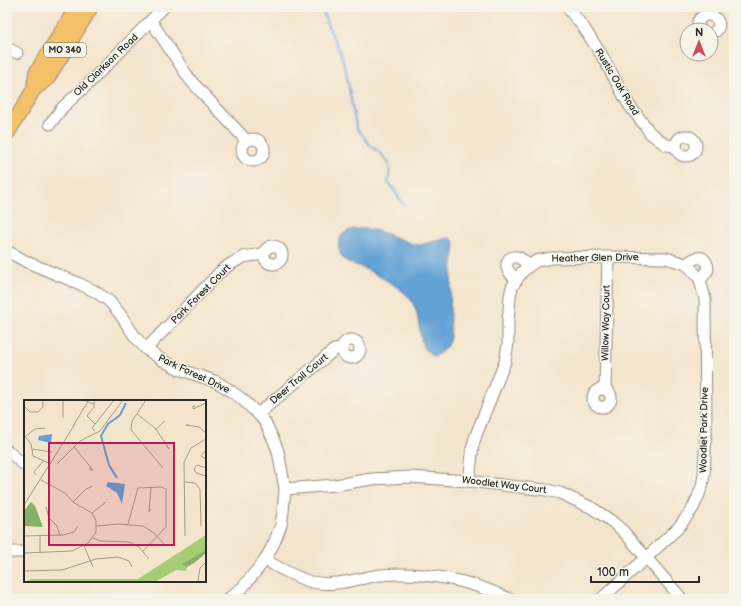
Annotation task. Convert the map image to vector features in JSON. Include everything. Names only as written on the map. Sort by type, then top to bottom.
[{"type":"main road","name":"MO 340","points":[[34,89],[36,74],[77,7]]},
{"type":"main road","name":"MO 340","points":[[9,127],[34,89],[47,79],[91,7]]},
{"type":"street","name":"Old Clarkson Road","points":[[50,124],[63,107],[86,86],[164,7]]},
{"type":"street","name":"Rustic Oak Road","points":[[567,7],[584,28],[601,54],[629,105],[650,133],[666,145],[676,146]]},
{"type":"street","points":[[698,22],[702,11],[712,16],[718,22]]},
{"type":"street","points":[[151,21],[191,81],[246,140]]},
{"type":"street","points":[[7,48],[17,53]]},
{"type":"street","name":"Park Forest Drive","points":[[7,251],[28,262],[96,292],[109,301],[120,314],[136,338],[146,349],[179,369],[217,382],[242,399],[265,422],[276,446],[285,489],[281,525],[265,560],[242,587],[228,599]]},
{"type":"street","name":"Park Forest Court","points":[[146,349],[220,272],[243,257],[263,254]]},
{"type":"street","points":[[516,280],[506,268],[509,259],[514,256],[519,257],[529,266]]},
{"type":"street","name":"Willow Way Court","points":[[605,390],[608,257]]},
{"type":"street","name":"Heather Glen Drive","points":[[469,480],[473,445],[476,435],[505,362],[508,343],[508,323],[512,287],[516,280],[529,266],[536,261],[552,258],[666,258],[694,272]]},
{"type":"street","name":"Woodlet Park Drive","points":[[601,599],[679,527],[693,508],[702,486],[706,430],[705,299],[694,272]]},
{"type":"street","name":"Deer Trail Court","points":[[258,414],[334,350],[342,348]]},
{"type":"street","points":[[7,450],[24,465]]},
{"type":"street","name":"Woodlet Way Court","points":[[285,489],[335,485],[372,478],[389,477],[469,480],[560,493],[592,508],[623,531],[682,599]]},
{"type":"street","points":[[7,552],[24,552]]},
{"type":"street","points":[[265,560],[300,578],[312,582],[343,583],[390,575],[426,576],[446,578],[477,586],[509,599]]},
{"type":"water","points":[[349,230],[379,231],[415,245],[449,238],[454,241],[450,338],[445,349],[434,357],[423,347],[415,308],[407,295],[396,286],[382,278],[346,261],[341,255],[339,251],[339,242],[343,234]]},
{"type":"waterway","points":[[323,7],[327,24],[340,52],[346,71],[357,129],[369,144],[388,162],[390,169],[388,182],[404,205]]}]
